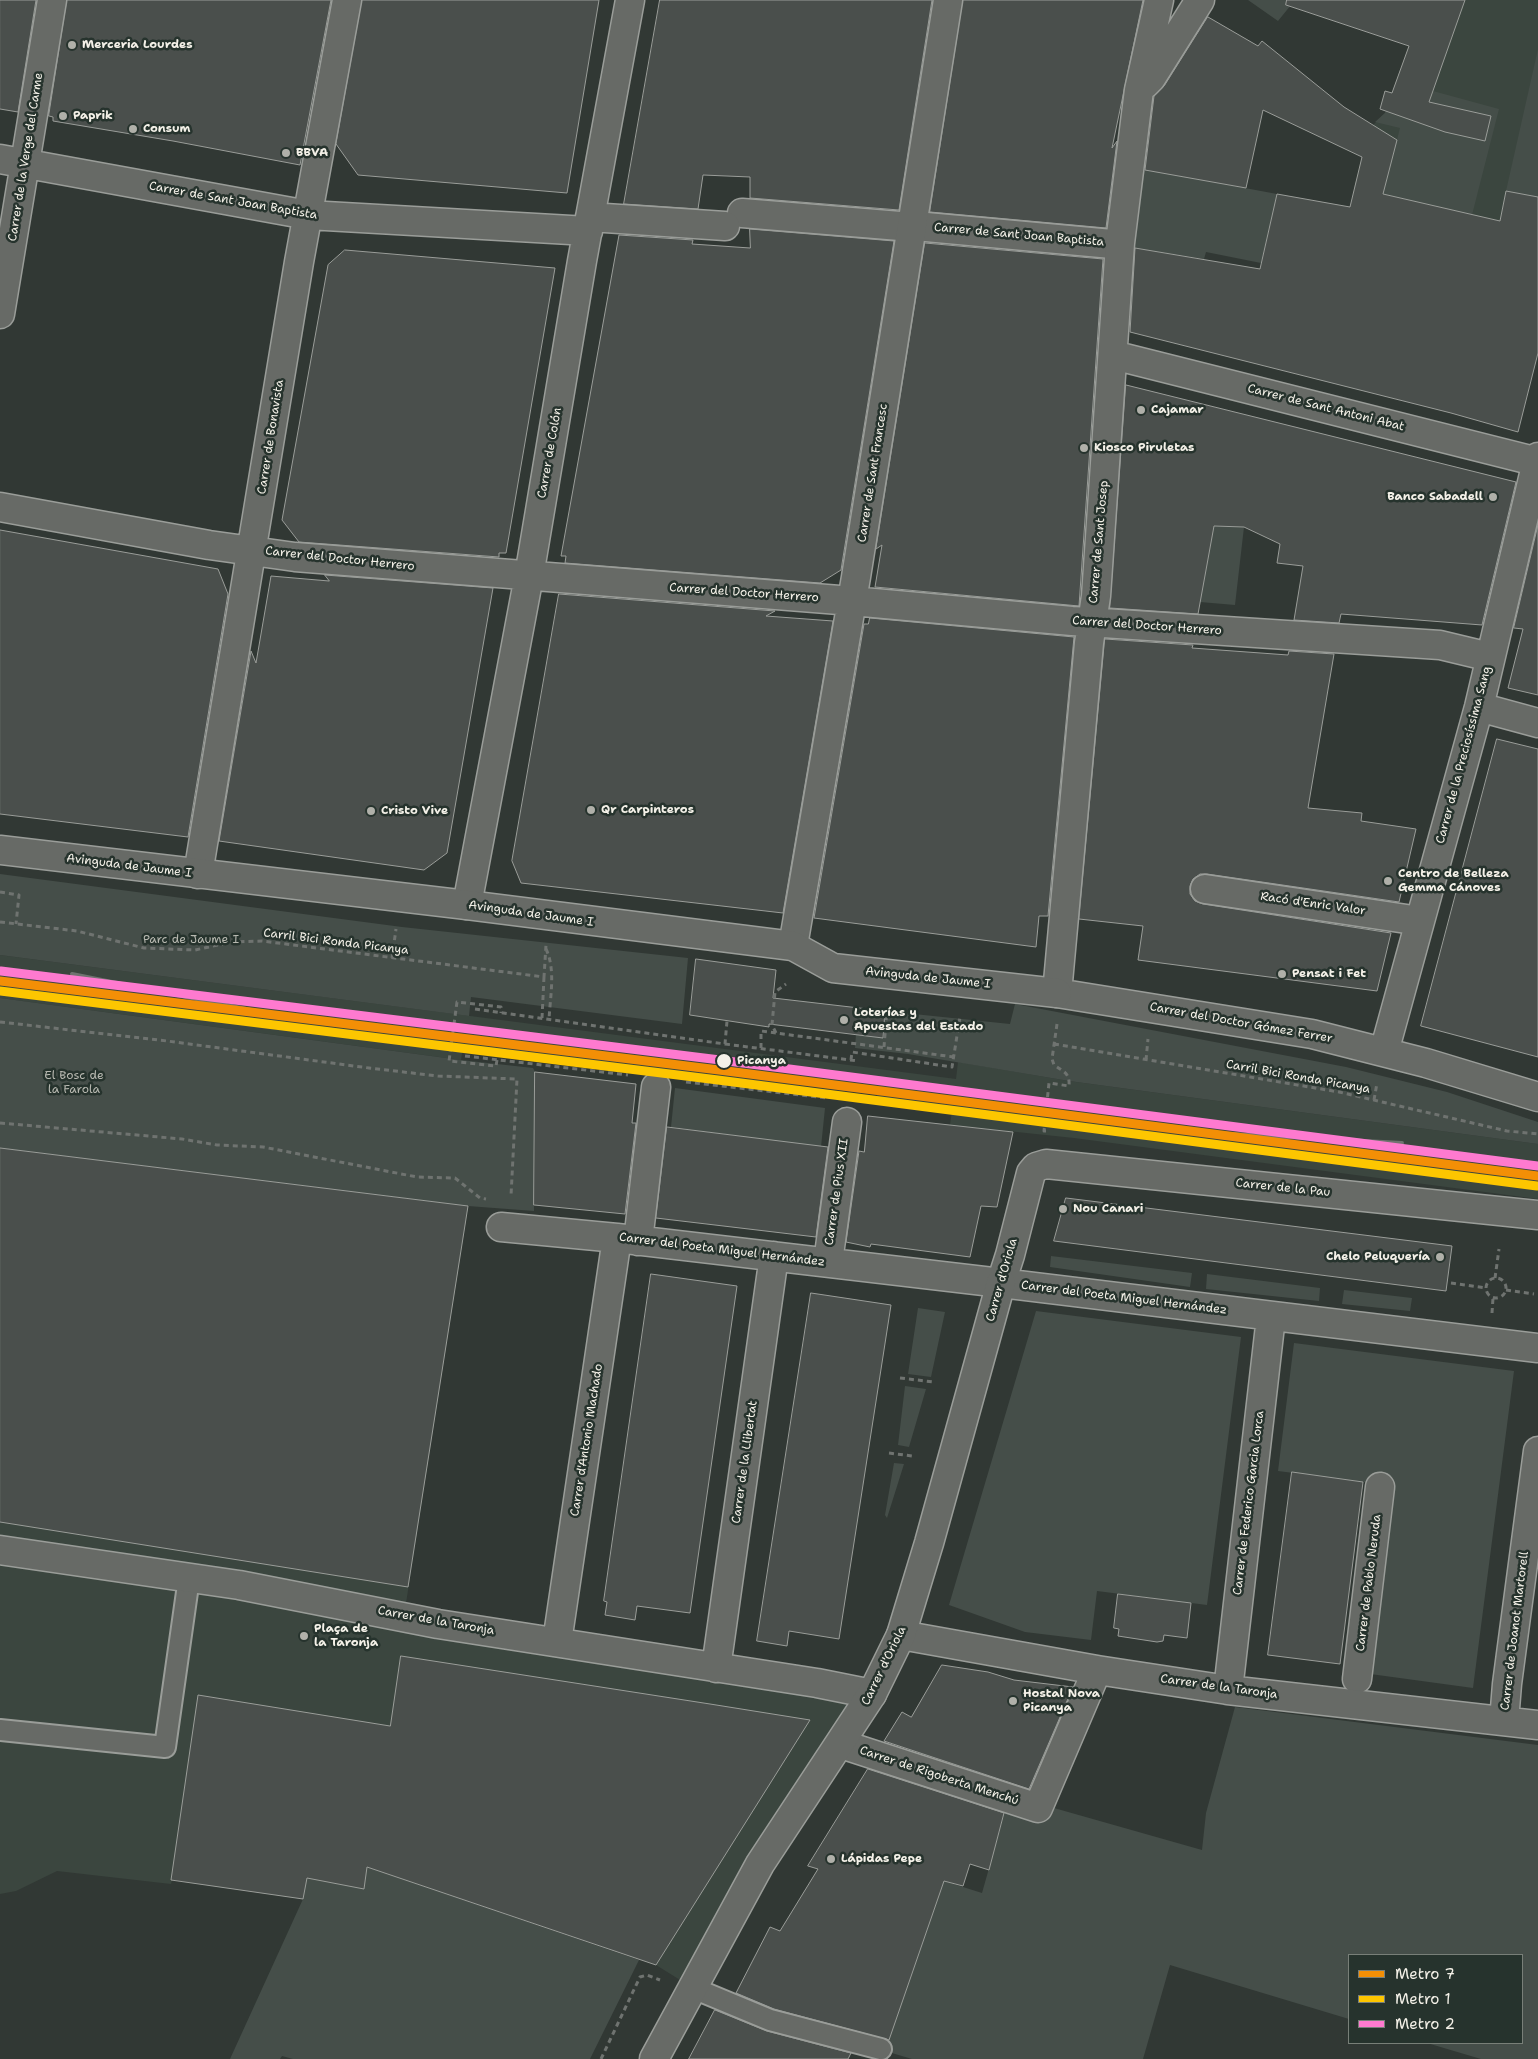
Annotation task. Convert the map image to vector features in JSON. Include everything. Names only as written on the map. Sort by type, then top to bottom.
[{"type":"street","name":"Carrer de la Verge del Carme","points":[[0,314],[12,162],[52,0]]},
{"type":"street","name":"Carrer de Bonavista","points":[[198,874],[308,215],[347,0]]},
{"type":"street","name":"Carrer de Colón","points":[[467,905],[529,576],[589,224],[630,0]]},
{"type":"street","name":"Carrer de Sant Francesc","points":[[793,946],[852,601],[948,0]]},
{"type":"street","name":"Carrer de Sant Josep","points":[[1057,993],[1092,622],[1120,243],[1139,90],[1159,0]]},
{"type":"street","points":[[1139,90],[1150,78],[1200,0]]},
{"type":"street","name":"Carrer de Sant Joan Baptista","points":[[12,162],[308,215],[589,224],[734,220],[913,226],[1112,244]]},
{"type":"street","name":"Carrer de Sant Antoni Abat","points":[[1113,355],[1538,460]]},
{"type":"street","name":"Carrer de la Preciosíssima Sang","points":[[1381,1064],[1479,707],[1538,460]]},
{"type":"street","name":"Carrer del Doctor Herrero","points":[[0,507],[199,543],[295,557],[1092,622],[1440,645],[1490,657]]},
{"type":"street","points":[[1479,707],[1538,723]]},
{"type":"street","name":"Avinguda de Jaume I","points":[[0,850],[467,905],[793,946],[833,968],[1057,993]]},
{"type":"street","name":"Racó d'Enric Valor","points":[[1205,888],[1420,921]]},
{"type":"street","name":"Carrer del Doctor Gómez Ferrer","points":[[1057,993],[1312,1034],[1381,1064],[1538,1096]]},
{"type":"street","name":"Carrer d'Antonio Machado","points":[[557,1642],[656,1087]]},
{"type":"street","name":"Carrer de Pius XII","points":[[828,1262],[847,1122]]},
{"type":"street","name":"Carrer de la Pau","points":[[1031,1173],[1036,1167],[1046,1164],[1070,1165],[1538,1215]]},
{"type":"street","name":"Carrer d'Oriola","points":[[654,2059],[760,1864],[841,1744],[872,1694],[901,1635],[932,1534],[1031,1173]]},
{"type":"street","name":"Carrer del Poeta Miguel Hernández","points":[[506,1215],[628,1240],[828,1262],[1538,1348]]},
{"type":"street","name":"Carrer de la Llibertat","points":[[716,1668],[774,1256]]},
{"type":"street","name":"Carrer de Federico Garcia Lorca","points":[[1228,1690],[1271,1316]]},
{"type":"street","name":"Carrer de Joanot Martorell","points":[[1504,1721],[1507,1684],[1538,1451]]},
{"type":"street","name":"Carrer de Pablo Neruda","points":[[1357,1679],[1380,1487]]},
{"type":"street","name":"Carrer de la Taronja","points":[[0,1550],[239,1585],[438,1624],[872,1694]]},
{"type":"street","name":"Carrer de la Taronja","points":[[901,1635],[1097,1670],[1228,1690],[1538,1726]]},
{"type":"street","name":"Carrer de Rigoberta Menchú","points":[[841,1744],[1038,1808],[1097,1670]]},
{"type":"lane","points":[[0,1730],[165,1747],[189,1578]]},
{"type":"lane","points":[[693,1988],[770,2020],[881,2049]]},
{"type":"path","points":[[0,892],[19,894],[16,924]]},
{"type":"path","name":"Carril Bici Ronda Picanya","points":[[0,922],[77,931],[144,948],[195,950],[232,942],[262,941],[544,977]]},
{"type":"path","points":[[392,958],[396,926]]},
{"type":"path","points":[[542,1018],[546,939]]},
{"type":"path","points":[[545,948],[551,960],[552,970],[549,1020]]},
{"type":"path","points":[[776,1033],[772,1025],[776,992],[786,984]]},
{"type":"path","points":[[496,1060],[496,1066],[449,1061],[457,1002],[501,1007],[501,1013]]},
{"type":"path","points":[[475,1009],[858,1061]]},
{"type":"path","points":[[884,1047],[887,1009]]},
{"type":"path","points":[[851,1060],[852,1052],[952,1067],[960,1018]]},
{"type":"path","points":[[725,1044],[727,1021]]},
{"type":"path","points":[[0,1022],[168,1041],[438,1076],[517,1078],[506,1215]]},
{"type":"path","points":[[761,1048],[762,1031],[954,1057]]},
{"type":"path","points":[[1146,1060],[1148,1037]]},
{"type":"path","name":"Carril Bici Ronda Picanya","points":[[1052,1132],[1044,1131],[1049,1083],[1069,1086],[1066,1072],[1054,1065],[1052,1059],[1054,1044],[1339,1092],[1507,1131],[1538,1134]]},
{"type":"path","points":[[465,1056],[475,1057]]},
{"type":"path","points":[[1374,1100],[1381,1064]]},
{"type":"path","points":[[0,1123],[173,1138],[217,1146],[263,1148],[417,1177],[455,1178],[480,1198],[488,1199]]},
{"type":"path","points":[[1499,1248],[1495,1278],[1488,1283],[1486,1288],[1488,1294],[1493,1298],[1500,1298],[1506,1290]]},
{"type":"path","points":[[1495,1278],[1504,1283],[1506,1290]]},
{"type":"path","points":[[1451,1283],[1486,1288]]},
{"type":"path","points":[[1506,1290],[1534,1294]]},
{"type":"path","points":[[900,1378],[934,1382]]},
{"type":"path","points":[[889,1453],[912,1456]]},
{"type":"path","points":[[601,2059],[640,1977],[647,1975],[660,1980]]},
{"type":"shaded area","points":[[1425,0],[1538,0],[1538,230],[1354,188],[1371,124],[1373,125],[1385,113]]},
{"type":"shaded area","points":[[0,955],[956,1079],[958,1062],[1069,1081],[1538,1144],[1538,1199],[1074,1138],[950,1125],[952,1111],[877,1102],[877,1095],[463,1046],[461,1060],[0,998]]},
{"type":"shaded area","points":[[0,1148],[468,1206],[404,1616],[872,1694],[693,1988],[656,1965],[368,1867],[364,1889],[303,1899],[172,1880],[171,1884],[57,1871],[16,1891],[0,1894]]},
{"type":"green space","points":[[1248,0],[1295,0],[1278,21]]},
{"type":"green space","points":[[1538,49],[1538,197],[1506,191]]},
{"type":"green space","points":[[1400,70],[1436,83],[1433,91],[1499,109],[1472,215],[1383,194],[1400,128],[1375,122],[1385,113]]},
{"type":"green space","points":[[1138,168],[1277,194],[1261,263],[1206,252],[1204,259],[1129,247]]},
{"type":"green space","points":[[1213,526],[1244,527],[1235,605],[1200,602]]},
{"type":"green space","name":"Parc de Jaume I","points":[[0,874],[402,927],[688,958],[682,1024],[471,997],[469,1016],[0,955]]},
{"type":"green space","name":"El Bosc de la Farola","points":[[0,998],[533,1068],[535,1072],[534,1211],[468,1206],[0,1148]]},
{"type":"green space","points":[[1015,1004],[1346,1067],[1447,1092],[1538,1122],[1538,1144],[1069,1081],[908,1054],[855,1048],[856,1034],[883,1038],[885,1011],[1010,1024]]},
{"type":"green space","points":[[675,1088],[825,1108],[821,1147],[726,1188],[732,1135],[671,1127]]},
{"type":"green space","points":[[1051,1256],[1192,1273],[1190,1287],[1050,1267]]},
{"type":"green space","points":[[1207,1274],[1320,1288],[1319,1301],[1206,1289]]},
{"type":"green space","points":[[1344,1290],[1412,1298],[1410,1311],[1342,1304]]},
{"type":"green space","points":[[918,1308],[945,1312],[931,1377],[908,1374]]},
{"type":"green space","points":[[1036,1311],[1241,1337],[1207,1605],[1097,1591],[1091,1640],[1025,1632],[949,1605]]},
{"type":"green space","points":[[1294,1343],[1514,1371],[1473,1688],[1363,1673],[1387,1485],[1278,1471]]},
{"type":"green space","points":[[905,1386],[926,1389],[909,1447],[898,1445]]},
{"type":"green space","points":[[894,1463],[904,1464],[887,1518],[885,1515]]},
{"type":"green space","points":[[1235,1707],[1538,1745],[1538,2059],[1481,2059],[1430,2044],[1523,2044],[1523,1954],[1348,1954],[1348,2019],[1170,1965],[1143,2059],[912,2059],[885,2051],[944,1881],[982,1893],[1006,1808],[1038,1818],[1054,1808],[1202,1850],[1206,1813]]},
{"type":"green space","points":[[367,1867],[639,1960],[590,2059],[293,2059],[282,2056],[280,2059],[230,2059],[303,1899],[307,1878],[364,1889]]},
{"type":"building","points":[[0,0],[36,0],[18,112],[0,109]]},
{"type":"building","points":[[67,0],[331,0],[300,165],[53,121],[53,117],[49,116]]},
{"type":"building","points":[[362,0],[599,0],[567,193],[358,175],[336,144]]},
{"type":"building","points":[[660,0],[932,0],[899,210],[750,198],[750,177],[703,175],[698,209],[624,204]]},
{"type":"building","points":[[963,0],[1143,0],[1112,148],[1117,141],[1106,228],[930,212]]},
{"type":"building","points":[[1287,0],[1465,0],[1429,102],[1491,116],[1485,141],[1445,132],[1380,109],[1385,91],[1392,93],[1409,46],[1286,5]]},
{"type":"building","points":[[1208,17],[1258,46],[1262,41],[1344,107],[1397,140],[1383,194],[1500,221],[1506,191],[1538,197],[1538,353],[1518,432],[1451,413],[1130,332],[1135,248],[1260,269],[1277,194],[1350,207],[1362,157],[1263,110],[1246,188],[1145,170],[1154,96],[1164,86]]},
{"type":"building","points":[[750,229],[894,241],[841,570],[820,583],[565,563],[566,556],[561,556],[619,235],[693,240],[692,244],[750,248]]},
{"type":"building","points":[[925,243],[1103,259],[1079,606],[875,587],[882,545],[876,549]]},
{"type":"building","points":[[345,250],[555,268],[506,553],[499,553],[499,557],[299,542],[282,520],[328,265]]},
{"type":"building","points":[[1126,385],[1516,482],[1482,625],[1341,614],[1339,623],[1294,620],[1303,566],[1277,563],[1280,544],[1244,527],[1214,526],[1198,614],[1110,608]]},
{"type":"building","points":[[1538,525],[1538,695],[1508,688],[1523,629],[1514,628]]},
{"type":"building","points":[[0,530],[218,569],[228,594],[188,837],[0,814]]},
{"type":"building","points":[[325,575],[493,588],[447,853],[424,870],[219,841],[251,651],[256,663],[271,576],[329,581]]},
{"type":"building","points":[[559,594],[775,611],[766,616],[833,621],[783,913],[521,883],[512,861]]},
{"type":"building","points":[[870,618],[1074,637],[1048,916],[1039,916],[1036,947],[814,918],[864,624],[868,624]]},
{"type":"building","points":[[1105,639],[1193,645],[1192,648],[1288,655],[1289,651],[1334,654],[1308,808],[1362,813],[1361,821],[1416,829],[1399,902],[1207,874],[1200,874],[1193,879],[1190,886],[1190,894],[1195,901],[1203,904],[1391,933],[1377,991],[1138,960],[1143,926],[1079,919]]},
{"type":"building","points":[[1497,739],[1538,749],[1538,1057],[1421,1026]]},
{"type":"building","name":"Picanya","points":[[696,959],[776,970],[773,998],[885,1011],[883,1038],[769,1024],[769,1027],[690,1015]]},
{"type":"building","points":[[535,1072],[636,1084],[632,1123],[636,1123],[625,1214],[534,1205]]},
{"type":"building","points":[[868,1116],[1013,1132],[997,1207],[981,1206],[970,1257],[871,1244],[870,1247],[846,1242],[859,1151],[864,1152]]},
{"type":"building","points":[[667,1127],[828,1147],[816,1237],[656,1218]]},
{"type":"building","points":[[0,1148],[468,1206],[408,1587],[0,1522]]},
{"type":"building","points":[[1066,1198],[1452,1246],[1446,1291],[1054,1241]]},
{"type":"building","points":[[651,1274],[737,1286],[690,1613],[637,1606],[635,1620],[605,1615],[607,1602],[604,1601]]},
{"type":"building","points":[[811,1293],[891,1305],[839,1639],[789,1631],[787,1646],[757,1641]]},
{"type":"building","points":[[1292,1472],[1363,1482],[1340,1664],[1268,1655]]},
{"type":"building","points":[[1118,1594],[1191,1603],[1187,1638],[1164,1635],[1163,1641],[1157,1642],[1118,1636],[1119,1629],[1114,1628]]},
{"type":"building","points":[[401,1656],[810,1720],[656,1965],[367,1867],[364,1889],[307,1878],[303,1899],[171,1880],[198,1695],[390,1726]]},
{"type":"building","points":[[942,1665],[988,1672],[1014,1680],[1073,1687],[1029,1789],[884,1741],[902,1712],[911,1717]]},
{"type":"building","points":[[868,1769],[1004,1813],[989,1870],[970,1864],[963,1886],[944,1881],[889,2040],[774,2009],[736,1993],[770,1927],[780,1931],[818,1869],[808,1866]]},
{"type":"building","points":[[715,2010],[767,2031],[851,2053],[848,2059],[689,2059]]},
{"type":"railway","points":[[72,974],[286,1017]]},
{"type":"railway","points":[[1211,1133],[1402,1143]]},
{"type":"metro line","name":"2","points":[[1,971],[720,1060],[1538,1166]]},
{"type":"metro line","name":"7","points":[[0,981],[719,1070],[1538,1176]]},
{"type":"metro line","name":"1","points":[[0,991],[718,1080],[1537,1186]]},
{"type":"place","name":"Merceria Lourdes","points":[[72,45]]},
{"type":"place","name":"Paprik","points":[[63,116]]},
{"type":"place","name":"Consum","points":[[133,129]]},
{"type":"place","name":"BBVA","points":[[286,153]]},
{"type":"place","name":"Cajamar","points":[[1141,410]]},
{"type":"place","name":"Kiosco Piruletas","points":[[1084,448]]},
{"type":"place","name":"Banco Sabadell","points":[[1493,497]]},
{"type":"place","name":"Qr Carpinteros","points":[[591,810]]},
{"type":"place","name":"Cristo Vive","points":[[371,811]]},
{"type":"place","name":"Centro de Belleza Gemma Cánoves","points":[[1388,881]]},
{"type":"place","name":"Pensat i Fet","points":[[1282,974]]},
{"type":"place","name":"Loterías y Apuestas del Estado","points":[[844,1020]]},
{"type":"place","name":"Picanya","points":[[724,1061]]},
{"type":"place","name":"Nou Canari","points":[[1063,1209]]},
{"type":"place","name":"Chelo Peluquería","points":[[1440,1257]]},
{"type":"place","name":"Plaça de la Taronja","points":[[304,1636]]},
{"type":"place","name":"Hostal Nova Picanya","points":[[1013,1701]]},
{"type":"place","name":"Lápidas Pepe","points":[[831,1859]]}]
